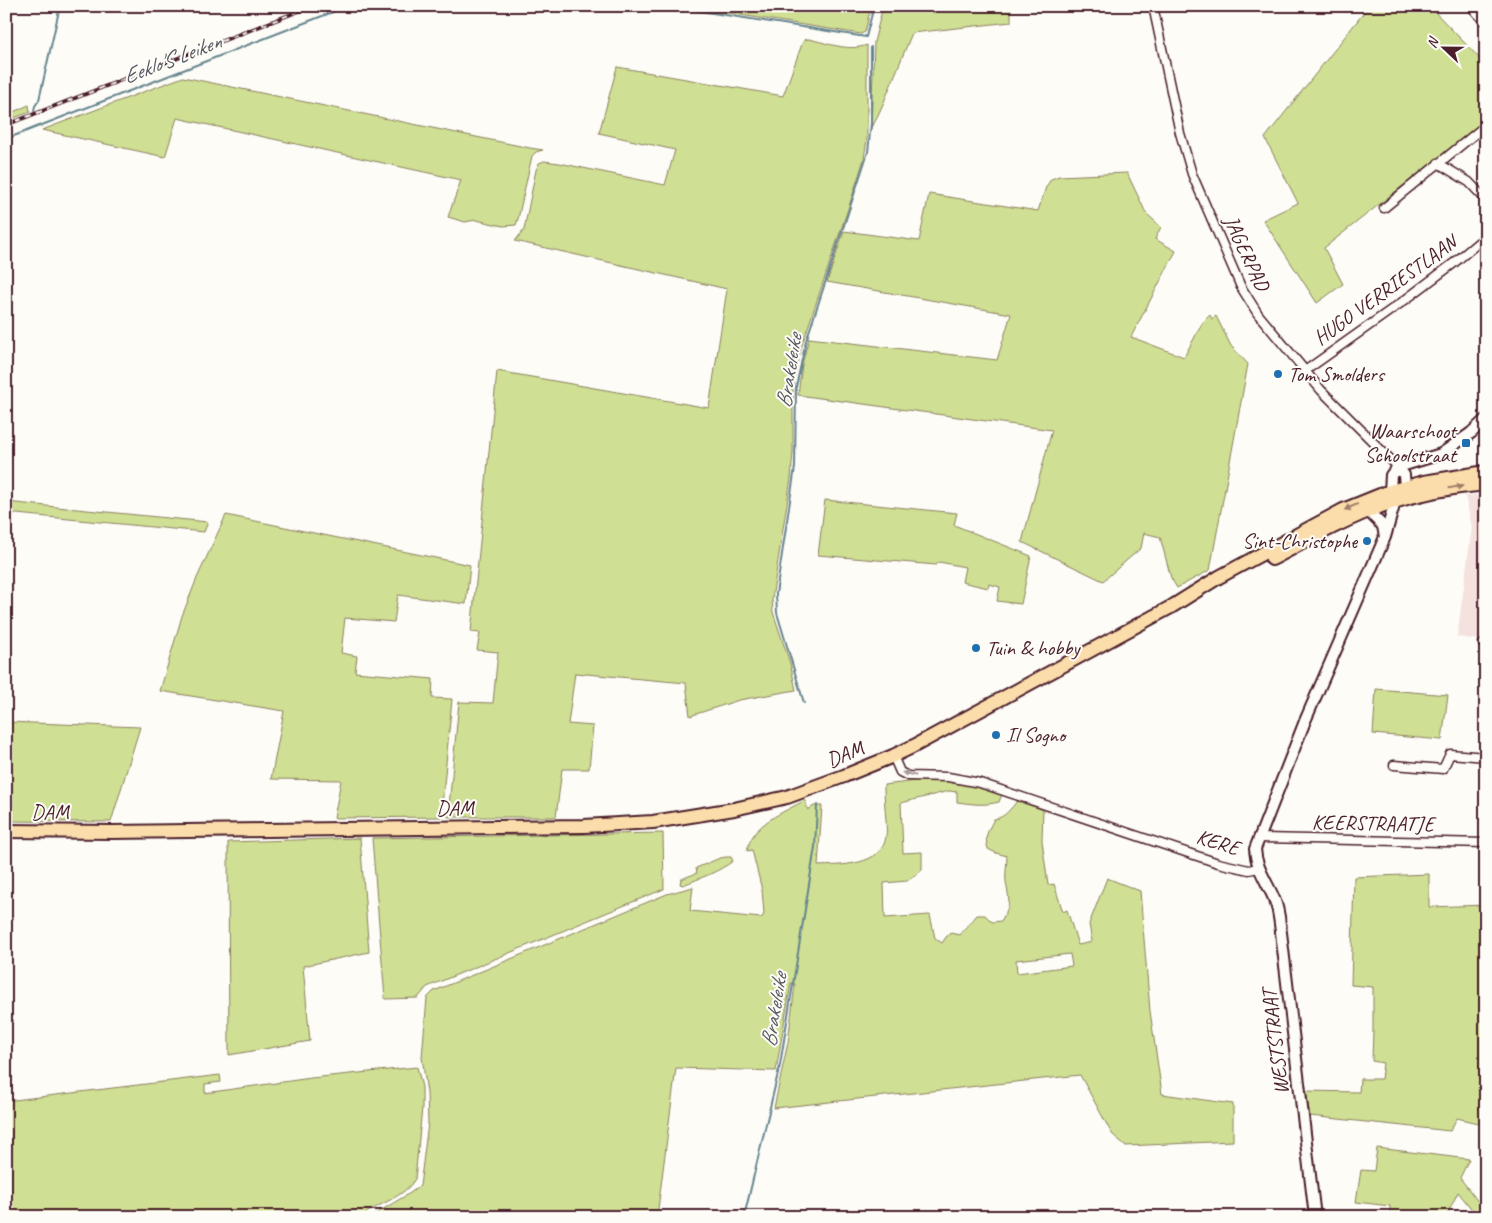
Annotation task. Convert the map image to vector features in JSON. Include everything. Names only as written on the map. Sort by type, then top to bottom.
[{"type":"main road","points":[[1297,541],[1368,512],[1405,487],[1486,472]]},
{"type":"main road","points":[[1297,541],[1343,510],[1392,497],[1486,484]]},
{"type":"main road","name":"DAM","points":[[6,831],[113,832],[584,826],[654,822],[734,809],[787,797],[893,756],[1171,607],[1183,604],[1246,567],[1297,541]]},
{"type":"street","name":"JAGERPAD","points":[[1154,6],[1180,133],[1192,174],[1248,300],[1321,390],[1398,467]]},
{"type":"street","points":[[1473,7],[1486,23]]},
{"type":"street","points":[[1384,208],[1486,125]]},
{"type":"street","points":[[1438,163],[1469,182],[1486,200]]},
{"type":"street","name":"HUGO VERRIESTLAAN","points":[[1305,371],[1405,300],[1486,236]]},
{"type":"street","points":[[1405,487],[1404,475],[1398,467],[1441,454],[1471,433],[1486,419]]},
{"type":"street","name":"KERE","points":[[893,756],[900,772],[908,776],[935,776],[988,785],[1218,863],[1249,870],[1258,868],[1255,850],[1259,838],[1306,721],[1385,537],[1392,497],[1391,475],[1398,467]]},
{"type":"street","points":[[1368,512],[1383,526],[1385,537]]},
{"type":"street","points":[[1394,765],[1443,769],[1450,754],[1486,756]]},
{"type":"street","name":"KEERSTRAATJE","points":[[1259,838],[1486,843]]},
{"type":"street","name":"WESTSTRAAT","points":[[1258,868],[1275,901],[1279,918],[1315,1217]]},
{"type":"shaded area","points":[[1486,494],[1486,641],[1457,637],[1472,527],[1465,496]]},
{"type":"green space","points":[[683,6],[871,6],[865,32],[861,34]]},
{"type":"green space","points":[[883,6],[1011,6],[1011,22],[912,33],[871,130],[874,42]]},
{"type":"green space","points":[[1369,6],[1429,6],[1486,65],[1486,120],[1324,248],[1343,284],[1317,303],[1263,220],[1298,203],[1265,138]]},
{"type":"green space","points":[[809,39],[853,48],[867,45],[867,139],[864,159],[853,194],[802,345],[793,387],[791,478],[772,599],[773,612],[790,663],[796,690],[739,700],[690,716],[686,683],[575,673],[568,724],[593,726],[589,769],[562,769],[556,817],[448,817],[459,702],[493,703],[498,652],[477,650],[480,633],[471,632],[497,371],[709,408],[727,289],[515,241],[524,230],[539,163],[544,161],[559,163],[665,185],[675,150],[599,133],[617,67],[783,96],[802,44],[804,40]]},
{"type":"green space","points":[[183,77],[543,150],[536,152],[532,156],[516,225],[503,226],[476,220],[465,222],[448,217],[461,180],[177,118],[165,157],[42,130]]},
{"type":"green space","points":[[29,105],[30,112],[6,121],[6,115]]},
{"type":"green space","points":[[1127,173],[1146,213],[1161,227],[1155,239],[1176,251],[1131,337],[1184,357],[1203,322],[1210,315],[1212,319],[1216,316],[1231,346],[1248,364],[1210,570],[1177,588],[1171,578],[1160,537],[1144,533],[1141,548],[1103,581],[1022,542],[1052,430],[798,395],[802,364],[809,338],[997,360],[1011,314],[827,282],[844,231],[919,241],[929,194],[1038,211],[1046,187],[1051,179],[1059,176]]},
{"type":"green space","points":[[825,500],[957,513],[954,525],[1031,556],[1021,604],[997,601],[1000,587],[989,584],[988,588],[962,582],[965,567],[939,562],[936,565],[818,555]]},
{"type":"green space","points":[[6,502],[208,522],[204,532],[6,513]]},
{"type":"green space","points":[[226,515],[470,565],[466,604],[398,595],[394,622],[345,618],[341,653],[357,656],[355,672],[433,679],[432,698],[452,699],[441,817],[334,818],[341,780],[271,779],[284,711],[160,691],[182,616]]},
{"type":"green space","points":[[1376,689],[1448,695],[1442,740],[1373,734]]},
{"type":"green space","points":[[6,722],[140,727],[111,822],[6,821]]},
{"type":"green space","points":[[932,779],[961,783],[1002,794],[999,802],[988,804],[957,802],[957,792],[949,791],[901,803],[903,853],[922,852],[922,870],[907,881],[884,883],[885,918],[930,915],[935,938],[942,943],[951,933],[960,935],[977,915],[985,915],[992,922],[1001,921],[1007,910],[1009,898],[1006,879],[1007,856],[988,849],[987,837],[988,830],[994,819],[1005,815],[1018,800],[1043,808],[1042,841],[1048,885],[1054,884],[1063,912],[1067,910],[1078,945],[1092,942],[1089,924],[1107,878],[1140,891],[1150,1011],[1162,1094],[1233,1104],[1233,1141],[1126,1146],[1112,1134],[1080,1075],[774,1108],[788,1042],[795,984],[791,983],[776,1071],[676,1068],[657,1217],[370,1217],[420,1186],[428,1123],[427,1093],[422,1057],[427,998],[434,991],[667,894],[693,887],[690,911],[761,918],[764,913],[762,890],[752,850],[747,851],[755,833],[778,814],[805,800],[808,810],[814,806],[822,806],[818,866],[860,862],[877,853],[883,846],[886,836],[884,785]],"holes":[[[1070,954],[1072,966],[1017,973],[1016,960]]]},
{"type":"green space","points":[[663,833],[664,889],[427,987],[418,998],[385,999],[372,838]]},
{"type":"green space","points":[[360,838],[369,952],[303,966],[310,1041],[229,1055],[228,842]]},
{"type":"green space","points":[[731,857],[733,861],[709,874],[683,885],[680,884],[681,879],[697,873],[696,868]]},
{"type":"green space","points":[[1429,874],[1429,907],[1486,905],[1486,1118],[1483,1124],[1457,1118],[1450,1131],[1310,1116],[1306,1091],[1359,1092],[1360,1079],[1381,1079],[1383,1063],[1372,1061],[1373,987],[1351,985],[1354,877]]},
{"type":"green space","points":[[417,1067],[422,1087],[422,1108],[415,1179],[398,1196],[361,1217],[6,1217],[6,1101],[220,1075],[221,1082],[205,1084],[205,1093],[311,1078]]},
{"type":"green space","points":[[1377,1148],[1469,1159],[1460,1178],[1486,1212],[1486,1217],[1478,1217],[1458,1192],[1446,1217],[1390,1217],[1390,1206],[1356,1202],[1361,1170],[1374,1171]]},
{"type":"waterway","points":[[34,111],[39,100],[60,6]]},
{"type":"waterway","name":"Eeklo'S Leiken","points":[[6,139],[348,6]]},
{"type":"waterway","points":[[668,6],[866,37],[874,6]]},
{"type":"waterway","name":"Brakeleike","points":[[804,703],[777,613],[776,594],[795,467],[796,387],[806,341],[868,152],[871,123],[871,47]]},
{"type":"waterway","name":"Brakeleike","points":[[744,1217],[780,1065],[815,847],[817,805]]},
{"type":"railway","points":[[6,125],[312,6]]},
{"type":"place","name":"Tom Smolders","points":[[1278,374]]},
{"type":"place","name":"Waarschoot Schoolstraat","points":[[1466,443]]},
{"type":"place","name":"Sint-Christophe","points":[[1367,541]]},
{"type":"place","name":"Tuin & hobby","points":[[976,648]]},
{"type":"place","name":"Il Sogno","points":[[996,735]]}]
